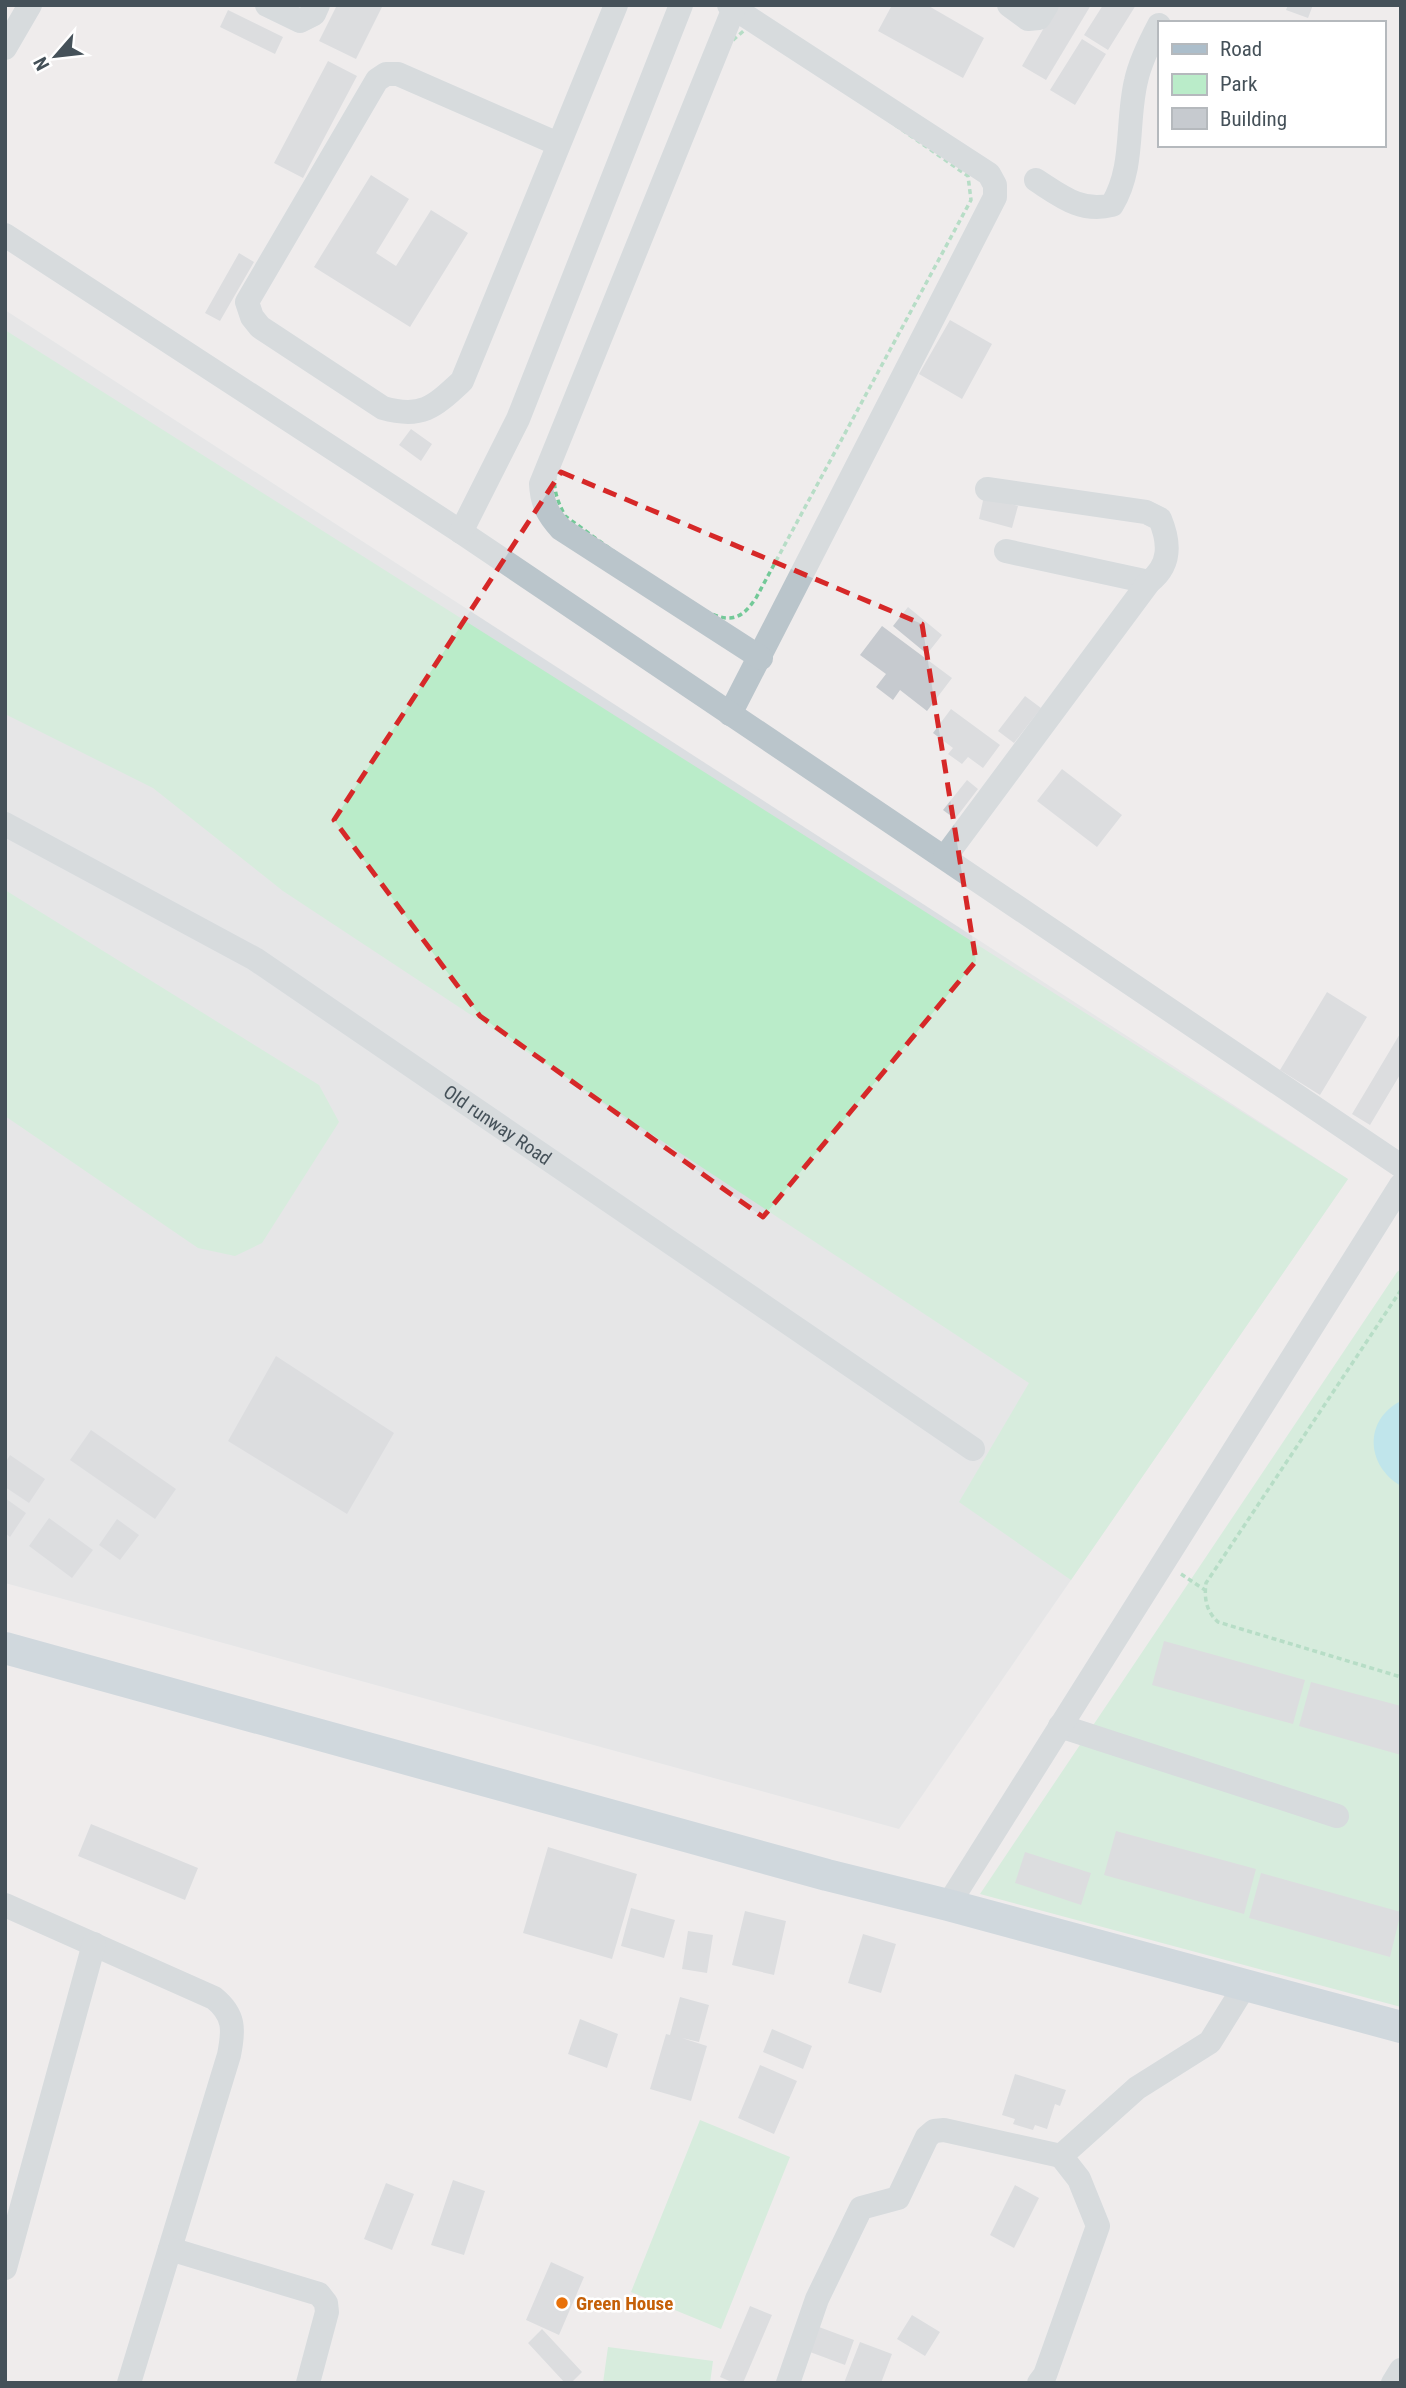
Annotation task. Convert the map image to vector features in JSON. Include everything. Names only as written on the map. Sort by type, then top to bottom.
[{"type":"main road","points":[[5,1648],[803,1869],[948,1905],[1401,2027]]},
{"type":"street","points":[[5,48],[30,5]]},
{"type":"street","points":[[267,5],[300,22],[314,14],[318,5]]},
{"type":"street","points":[[461,532],[518,419],[681,5]]},
{"type":"street","points":[[1009,5],[1028,19],[1039,18],[1047,5]]},
{"type":"street","points":[[1162,21],[1170,5]]},
{"type":"street","points":[[558,144],[398,74],[386,74],[377,80],[247,302],[252,317],[260,327],[383,408],[405,414],[423,411],[462,381],[615,6]]},
{"type":"street","points":[[730,714],[761,658],[995,197],[995,185],[989,174],[732,7],[541,484],[541,499],[549,516],[561,530],[761,658]]},
{"type":"street","points":[[1036,180],[1076,205],[1098,209],[1112,205],[1120,192],[1129,155],[1136,80],[1158,29]]},
{"type":"street","points":[[5,235],[461,532],[1401,1166]]},
{"type":"street","points":[[945,857],[1149,582],[1165,565],[1166,534],[1160,519],[1146,512],[987,489]]},
{"type":"street","points":[[1006,551],[1149,582]]},
{"type":"street","name":"Old runway Road","points":[[5,824],[255,959],[973,1449]]},
{"type":"street","points":[[948,1905],[1401,1185]]},
{"type":"street","points":[[1060,1727],[1337,1816]]},
{"type":"street","points":[[5,1905],[214,1998],[231,2015],[234,2029],[229,2055],[130,2383]]},
{"type":"street","points":[[5,2268],[94,1944]]},
{"type":"street","points":[[1061,2156],[1137,2088],[1210,2042],[1246,1984]]},
{"type":"street","points":[[789,2383],[817,2299],[861,2208],[898,2199],[927,2137],[934,2131],[944,2130],[1061,2156],[1079,2179],[1098,2226],[1045,2375],[1039,2383]]},
{"type":"street","points":[[170,2249],[319,2294],[326,2303],[327,2312],[308,2383]]},
{"type":"street","points":[[1393,2383],[1401,2370]]},
{"type":"path","points":[[747,28],[760,30],[968,176],[971,200],[756,598],[745,613],[729,618],[701,610],[565,516],[555,497],[555,471],[726,46],[739,32],[747,28]]},
{"type":"path","points":[[1401,1290],[1206,1583],[1205,1590],[1208,1609],[1218,1622],[1401,1677]]},
{"type":"path","points":[[1163,1562],[1205,1590]]},
{"type":"highlighted area","points":[[561,472],[922,624],[976,961],[763,1217],[480,1016],[334,820]]},
{"type":"shaded area","points":[[5,310],[1348,1179],[899,1829],[5,1583]]},
{"type":"green space","points":[[5,330],[1348,1179],[1071,1580],[959,1502],[1029,1383],[283,891],[153,788],[5,714]]},
{"type":"green space","points":[[5,890],[319,1085],[339,1122],[262,1243],[235,1256],[198,1248],[5,1116]]},
{"type":"green space","points":[[1401,1269],[1401,2007],[980,1894],[1397,1272]]},
{"type":"green space","points":[[700,2120],[790,2157],[721,2329],[631,2292]]},
{"type":"green space","points":[[608,2347],[713,2361],[710,2383],[603,2383]]},
{"type":"water","points":[[1401,1401],[1401,1486],[1381,1467],[1374,1443],[1380,1419]]},
{"type":"building","points":[[337,5],[383,5],[356,59],[319,41]]},
{"type":"building","points":[[892,5],[927,5],[984,38],[963,78],[878,31]]},
{"type":"building","points":[[1057,5],[1091,5],[1046,80],[1022,66]]},
{"type":"building","points":[[1103,5],[1136,5],[1108,50],[1084,35]]},
{"type":"building","points":[[1288,5],[1313,5],[1308,18],[1286,10]]},
{"type":"building","points":[[228,10],[283,37],[275,54],[220,27]]},
{"type":"building","points":[[1082,39],[1106,54],[1075,105],[1050,90]]},
{"type":"building","points":[[328,61],[357,76],[303,178],[274,163]]},
{"type":"building","points":[[371,175],[409,199],[376,253],[396,266],[431,210],[468,233],[410,327],[314,267]]},
{"type":"building","points":[[239,253],[254,262],[220,321],[205,313]]},
{"type":"building","points":[[950,320],[992,344],[962,399],[919,374]]},
{"type":"building","points":[[411,429],[432,444],[421,461],[399,445]]},
{"type":"building","points":[[984,496],[1018,506],[1012,528],[979,519]]},
{"type":"building","points":[[908,607],[942,635],[927,654],[893,626]]},
{"type":"building","points":[[882,626],[952,678],[927,711],[900,690],[893,700],[876,687],[886,674],[860,655]]},
{"type":"building","points":[[1025,696],[1041,708],[1014,743],[998,731]]},
{"type":"building","points":[[951,709],[1000,745],[983,768],[968,757],[962,764],[948,754],[953,748],[933,733]]},
{"type":"building","points":[[1062,769],[1122,815],[1097,847],[1037,801]]},
{"type":"building","points":[[967,780],[978,789],[955,819],[943,810]]},
{"type":"building","points":[[1327,992],[1367,1017],[1320,1095],[1280,1070]]},
{"type":"building","points":[[1401,1032],[1401,1073],[1370,1125],[1352,1114]]},
{"type":"building","points":[[276,1356],[394,1433],[347,1514],[228,1441]]},
{"type":"building","points":[[91,1430],[176,1489],[155,1519],[70,1460]]},
{"type":"building","points":[[10,1455],[45,1479],[29,1503],[5,1487],[5,1463]]},
{"type":"building","points":[[5,1498],[26,1513],[10,1537],[5,1533]]},
{"type":"building","points":[[49,1518],[93,1550],[72,1578],[29,1546]]},
{"type":"building","points":[[117,1519],[139,1535],[120,1560],[99,1545]]},
{"type":"building","points":[[1164,1641],[1305,1680],[1293,1724],[1152,1685]]},
{"type":"building","points":[[1311,1682],[1401,1706],[1401,1755],[1299,1726]]},
{"type":"building","points":[[91,1824],[198,1868],[185,1900],[78,1856]]},
{"type":"building","points":[[1116,1831],[1256,1869],[1244,1914],[1104,1875]]},
{"type":"building","points":[[548,1847],[637,1874],[612,1959],[523,1933]]},
{"type":"building","points":[[1025,1852],[1091,1873],[1081,1905],[1015,1883]]},
{"type":"building","points":[[1261,1873],[1401,1912],[1390,1957],[1249,1918]]},
{"type":"building","points":[[631,1908],[675,1920],[664,1958],[621,1946]]},
{"type":"building","points":[[745,1911],[786,1921],[774,1975],[732,1965]]},
{"type":"building","points":[[688,1931],[713,1935],[707,1973],[682,1969]]},
{"type":"building","points":[[863,1934],[896,1944],[881,1993],[848,1983]]},
{"type":"building","points":[[680,1997],[709,2005],[699,2042],[682,2038],[707,2046],[691,2101],[650,2089],[666,2034],[670,2035]]},
{"type":"building","points":[[580,2019],[618,2034],[607,2068],[568,2054]]},
{"type":"building","points":[[772,2029],[812,2046],[803,2069],[763,2052]]},
{"type":"building","points":[[760,2065],[797,2081],[774,2134],[738,2118]]},
{"type":"building","points":[[1015,2074],[1066,2090],[1060,2106],[1055,2104],[1047,2129],[1035,2125],[1033,2130],[1013,2124],[1015,2119],[1002,2115]]},
{"type":"building","points":[[453,2180],[485,2191],[464,2255],[431,2245]]},
{"type":"building","points":[[386,2183],[414,2194],[392,2250],[364,2239]]},
{"type":"building","points":[[1015,2185],[1039,2198],[1014,2248],[990,2235]]},
{"type":"building","points":[[551,2262],[584,2277],[559,2335],[526,2320]]},
{"type":"building","points":[[750,2306],[772,2315],[743,2383],[734,2383],[720,2377]]},
{"type":"building","points":[[912,2315],[940,2332],[925,2356],[897,2339]]},
{"type":"building","points":[[819,2327],[854,2340],[845,2365],[810,2352]]},
{"type":"building","points":[[542,2329],[582,2372],[571,2383],[565,2383],[528,2343]]},
{"type":"building","points":[[860,2342],[892,2354],[881,2383],[844,2383]]},
{"type":"place","name":"Green House","points":[[562,2303]]}]
